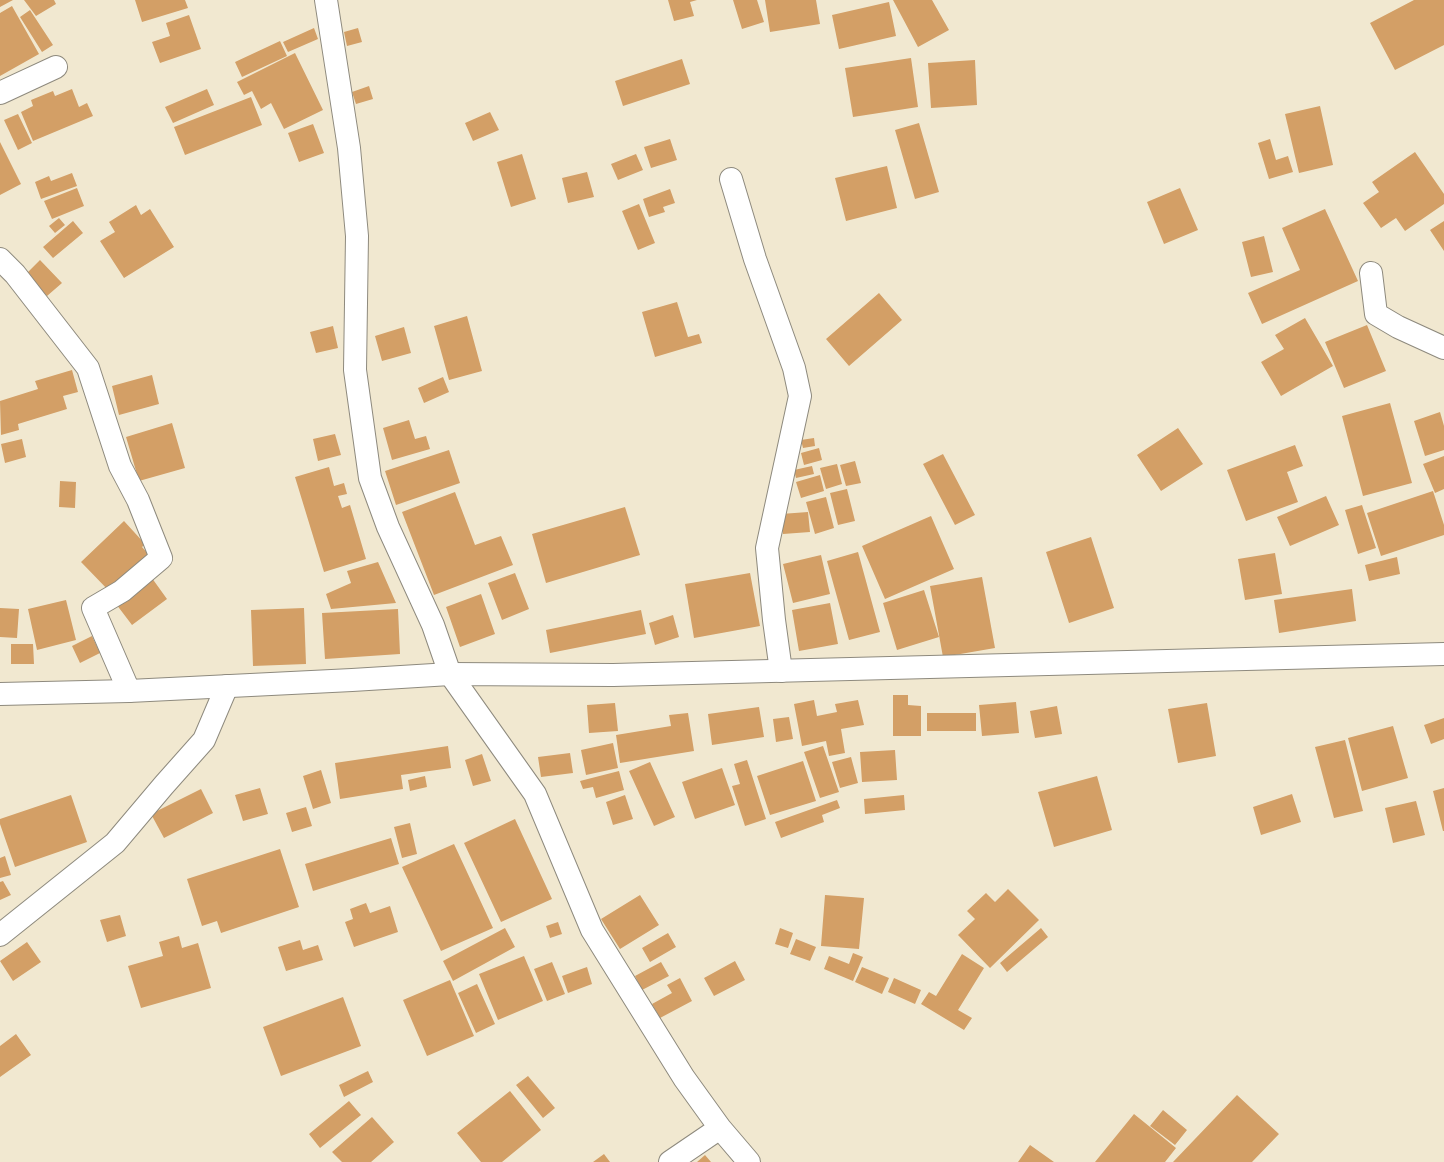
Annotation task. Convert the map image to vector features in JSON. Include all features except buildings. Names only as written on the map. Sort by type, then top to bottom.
[{"type":"street","points":[[326,0],[349,148],[357,236],[355,370],[370,478],[388,527],[433,625],[450,674],[535,794],[592,930],[684,1078],[720,1128],[749,1162]]},
{"type":"street","points":[[0,93],[56,67]]},
{"type":"street","points":[[731,180],[755,259],[794,368],[800,396],[767,548],[781,671]]},
{"type":"street","points":[[0,259],[15,274],[88,368],[120,466],[138,500],[161,558],[122,591],[93,608],[129,691]]},
{"type":"street","points":[[1371,273],[1376,314],[1398,327],[1444,348]]},
{"type":"street","points":[[0,694],[129,691],[450,674],[612,675],[1444,654]]},
{"type":"street","points":[[0,935],[115,843],[164,784],[204,740],[227,686]]},
{"type":"street","points":[[670,1162],[720,1128]]}]
